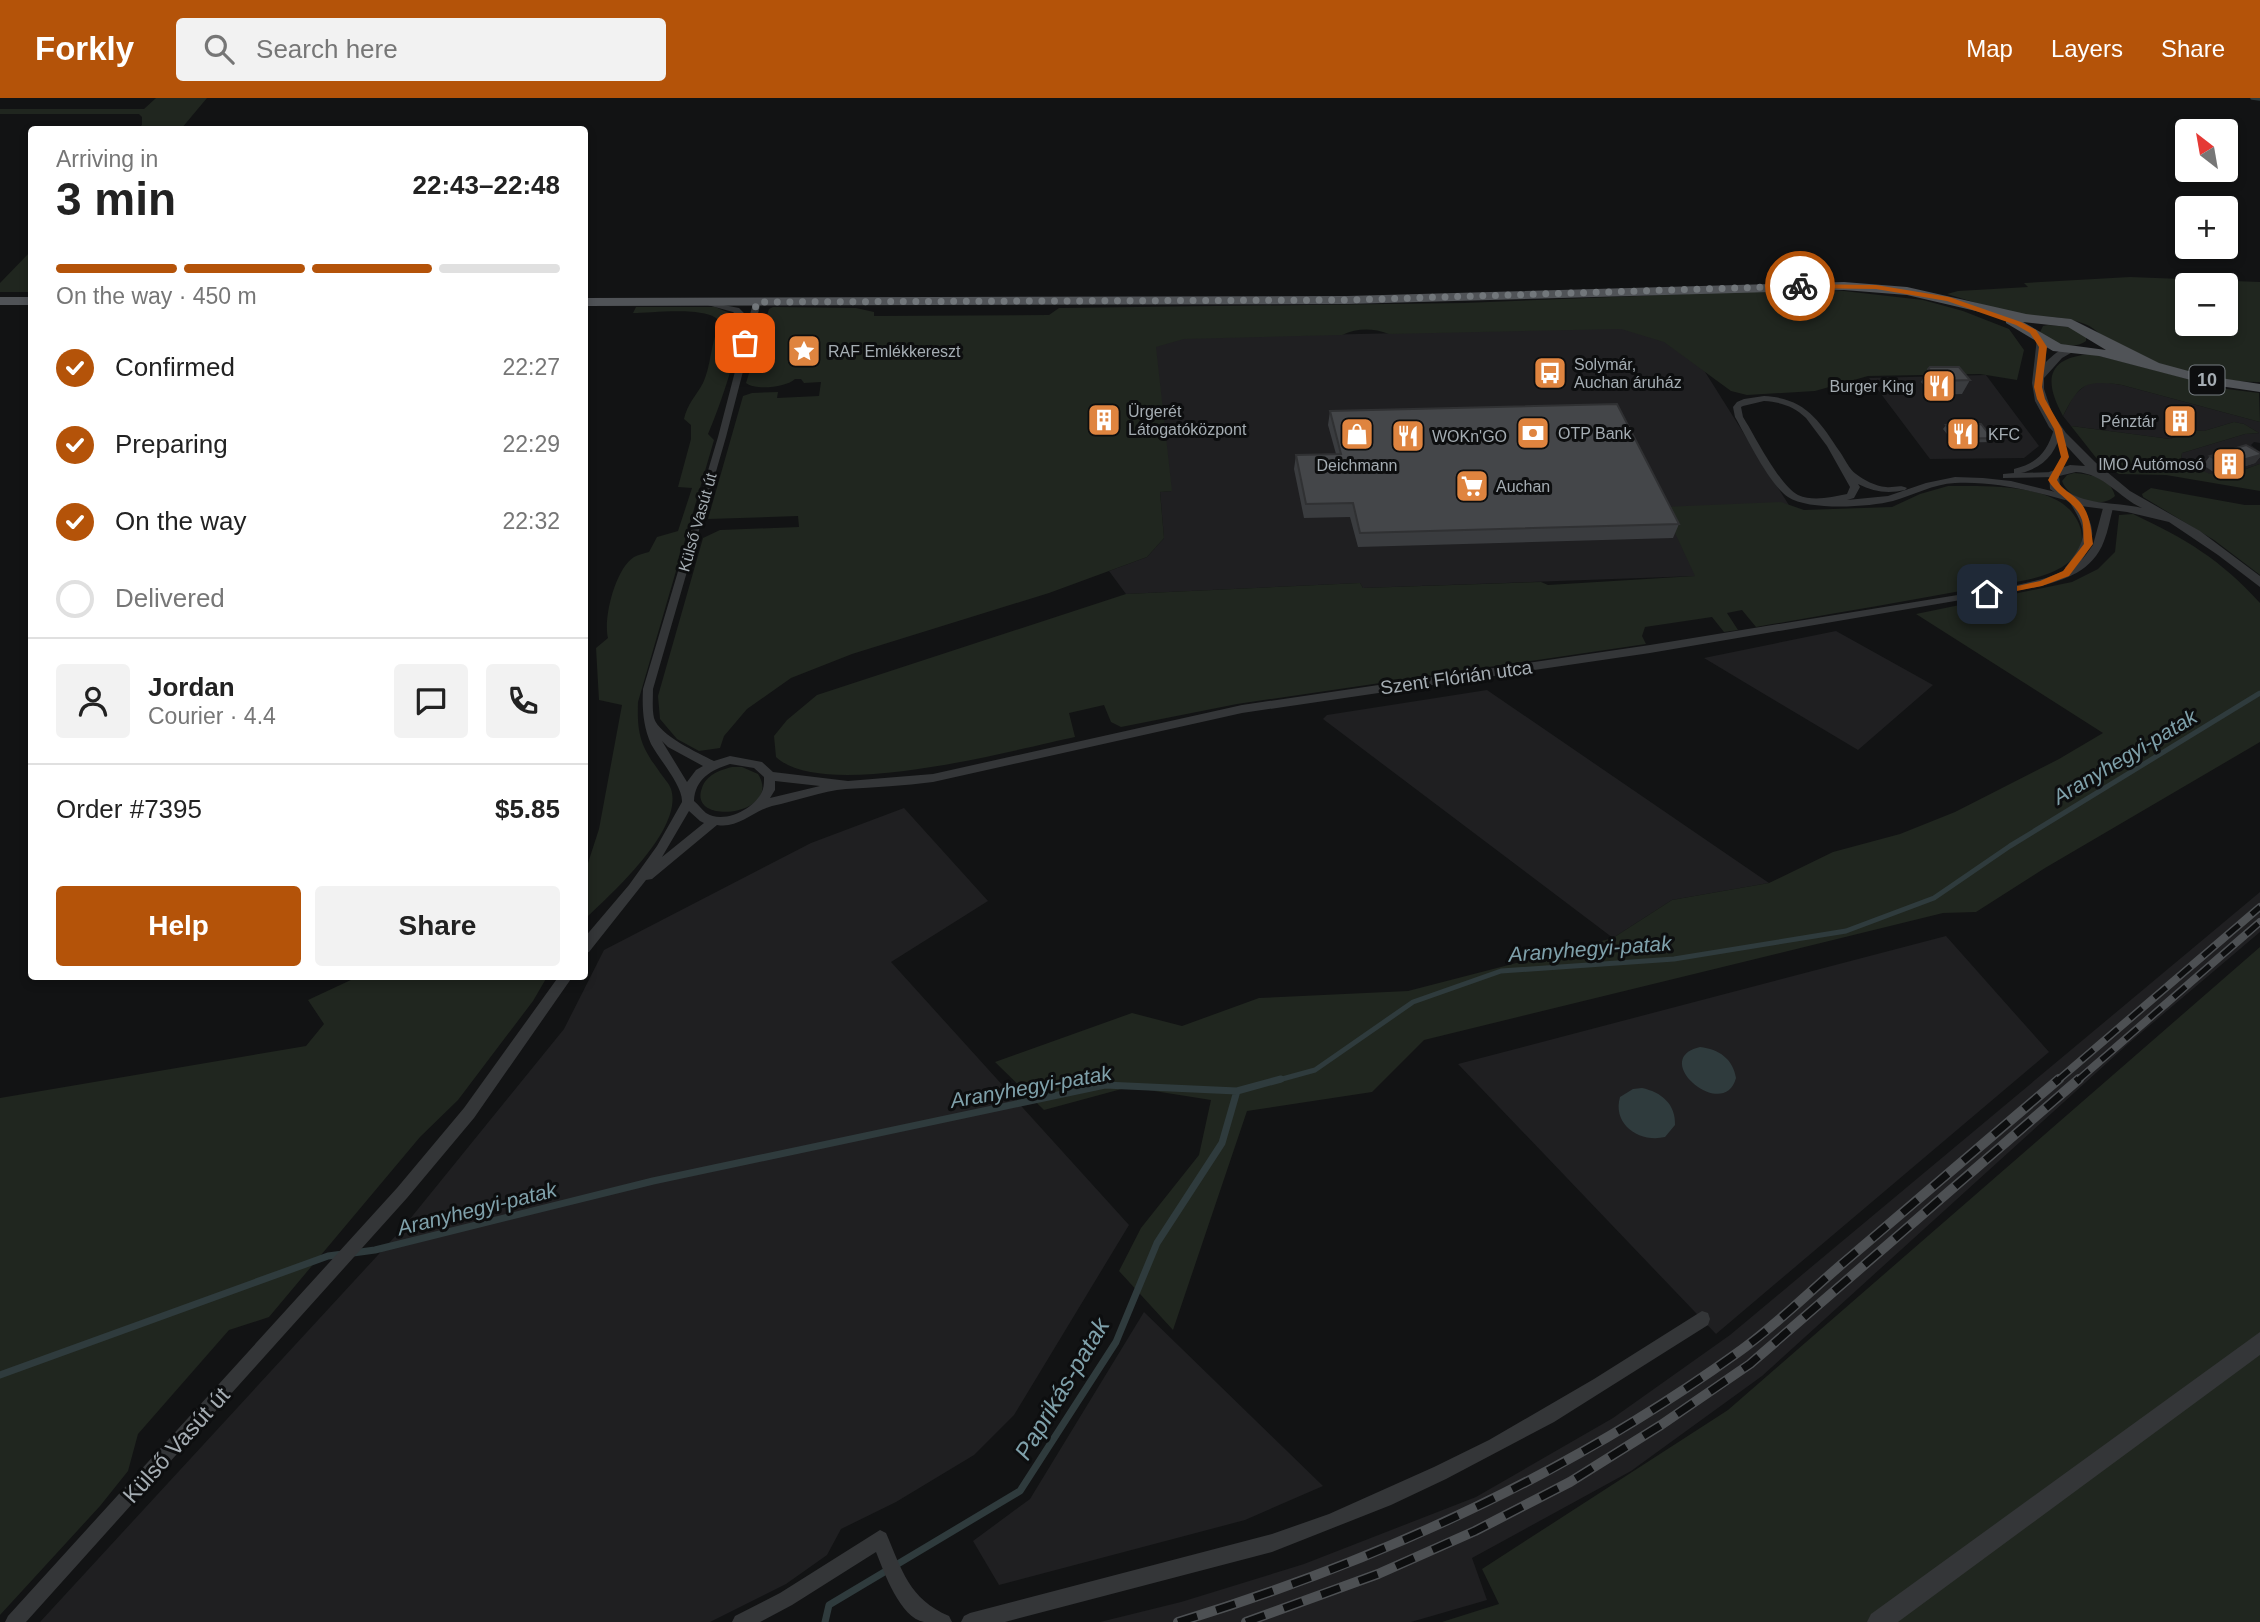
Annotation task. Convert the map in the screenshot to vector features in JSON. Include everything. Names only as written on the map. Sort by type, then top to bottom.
[{"type":"main road","name":"10","points":[[588,302],[1347,300],[1844,286],[1907,291],[2044,321],[2071,323],[2112,347],[2154,366]]},
{"type":"main road","points":[[0,301],[28,301]]},
{"type":"main road","name":"10","points":[[1963,303],[2007,318],[2037,336],[2078,350],[2223,384],[2260,388]]},
{"type":"main road","points":[[2037,336],[2035,325],[2044,321]]},
{"type":"main road","points":[[2078,350],[2095,344],[2092,335]]},
{"type":"street","points":[[685,302],[732,308],[750,323]]},
{"type":"street","name":"Külső Vasút út","points":[[688,797],[660,751],[647,720],[648,689],[735,391],[757,302]]},
{"type":"street","points":[[2037,336],[2043,347],[2039,377],[2041,399],[2058,429],[2101,474]]},
{"type":"street","points":[[2039,377],[2058,356],[2078,350]]},
{"type":"street","points":[[1828,501],[1851,496],[1855,486],[1808,414],[1799,408],[1771,400],[1745,401],[1737,407],[1739,417],[1785,488],[1800,498],[1828,501],[1885,500],[1938,482],[1957,480],[2018,485],[2070,499],[2170,519]]},
{"type":"street","points":[[2058,429],[2065,457],[2056,473],[2054,486],[2070,499],[2086,520],[2089,537],[2085,551],[2066,573]]},
{"type":"street","points":[[1981,475],[2038,465],[2052,451],[2058,429]]},
{"type":"street","points":[[1850,475],[1865,485],[1892,491],[1933,478],[2056,473],[2078,468],[2101,474],[2117,483],[2125,495],[2224,552],[2260,583]]},
{"type":"street","points":[[2113,507],[2124,502],[2125,495]]},
{"type":"street","name":"Szent Flórián utca","points":[[769,776],[848,785],[933,778],[1242,709],[1751,633],[2013,589],[2042,583],[2083,566],[2093,556],[2113,507]]},
{"type":"street","points":[[647,720],[671,744],[712,765]]},
{"type":"street","points":[[588,943],[661,849],[698,774],[712,765],[730,760],[746,760],[761,766],[769,776],[771,788],[762,804],[743,816],[715,820],[701,816],[688,797]]},
{"type":"street","name":"Szent Flórián utca","points":[[762,804],[848,785]]},
{"type":"street","points":[[633,888],[715,820]]},
{"type":"street","name":"Külső Vasút út","points":[[14,1622],[361,1240],[469,1113],[564,980]]},
{"type":"street","points":[[970,1622],[1272,1543],[1321,1527],[1503,1440],[1611,1378],[1702,1319]]},
{"type":"street","points":[[1879,1622],[2260,1342]]},
{"type":"street","points":[[741,1622],[786,1599],[880,1539],[904,1593],[925,1616],[943,1622]]},
{"type":"shaded area","points":[[156,98],[207,98],[184,126],[141,126],[142,117],[139,114],[0,114],[0,109],[144,109]]},
{"type":"shaded area","points":[[28,254],[28,292],[0,292],[0,283]]},
{"type":"shaded area","points":[[2130,277],[2175,279],[2175,336],[2238,336],[2238,281],[2260,282],[2260,382],[2224,379],[2183,371],[2125,350],[2093,328],[2079,322],[2015,313],[1947,294],[2028,287],[2024,283]]},
{"type":"shaded area","points":[[1844,291],[1923,300],[1963,311],[2009,329],[2024,350],[2017,380],[1980,374],[1868,376],[1815,391],[1747,395],[1731,391],[1664,342],[1621,329],[1389,334],[1365,330],[1342,335],[1184,339],[1156,347],[1172,491],[1160,492],[1164,538],[1147,557],[1049,593],[852,654],[791,678],[747,709],[724,736],[720,748],[699,751],[677,739],[660,719],[658,696],[703,538],[720,530],[799,527],[798,516],[708,519],[743,396],[778,392],[777,398],[819,396],[821,382],[804,383],[801,379],[795,379],[771,387],[757,387],[746,383],[769,309],[773,307],[856,308],[874,312],[874,316],[1049,315],[1059,308],[1464,303],[1738,292]]},
{"type":"shaded area","points":[[636,307],[715,307],[737,316],[738,339],[730,374],[708,434],[714,440],[638,702],[641,738],[671,789],[672,805],[667,823],[643,860],[588,916],[588,863],[599,829],[622,705],[599,700],[596,648],[608,638],[607,619],[612,595],[627,563],[634,557],[649,552],[657,537],[678,531],[692,488],[678,487],[691,439],[691,425],[684,419],[685,414],[706,376],[721,323],[715,317],[694,312],[633,313]]},
{"type":"shaded area","points":[[2043,326],[2070,327],[2086,337],[2086,341],[2075,345],[2056,342],[2040,332]]},
{"type":"shaded area","points":[[1624,328],[1665,340],[1702,367],[1792,510],[1696,576],[1363,588],[1360,583],[1126,594],[1109,571],[1147,557],[1164,538],[1160,492],[1171,491],[1150,347],[1181,338]]},
{"type":"shaded area","points":[[2092,354],[2227,389],[2259,393],[2260,422],[2122,385],[2100,383],[2079,390],[2063,416],[2053,392],[2053,373],[2058,365],[2066,360]]},
{"type":"shaded area","points":[[1986,375],[2039,446],[2024,458],[1930,459],[1869,378]]},
{"type":"shaded area","points":[[2103,382],[2260,422],[2260,443],[2254,442],[2251,445],[2260,452],[2260,464],[2222,477],[2202,472],[2181,459],[2182,453],[2245,434],[2259,433],[2244,424],[2234,422],[2204,431],[2195,430],[2170,439],[2071,426],[2063,416],[2074,395],[2088,383]]},
{"type":"shaded area","points":[[2234,422],[2244,424],[2259,433],[2245,434],[2182,453],[2181,459],[2203,471],[2220,475],[2260,464],[2260,491],[2166,475],[2119,474],[2101,464],[2071,426],[2170,439],[2195,430],[2204,431]]},
{"type":"shaded area","points":[[2074,473],[2104,481],[2115,496],[2102,502],[2078,497],[2065,487],[2062,481],[2067,475]]},
{"type":"shaded area","points":[[1948,486],[2013,488],[2046,495],[2060,502],[2076,518],[2081,532],[2081,547],[2065,565],[2025,580],[1756,627],[1742,610],[1727,613],[1738,630],[1724,632],[1712,617],[1645,627],[1642,636],[1646,644],[1237,704],[1121,727],[1111,722],[1104,705],[1069,713],[1075,737],[920,769],[834,775],[800,770],[776,757],[774,736],[787,720],[817,695],[1126,594],[1360,583],[1363,588],[1541,582],[1548,585],[1695,576],[1663,507],[1781,502],[1804,510],[1892,507],[1920,494]]},
{"type":"shaded area","points":[[2151,488],[2245,505],[2260,505],[2260,575],[2214,540],[2143,497],[2142,494]]},
{"type":"shaded area","points":[[2133,514],[2201,551],[2231,574],[2260,603],[2260,742],[2045,868],[1976,912],[1943,913],[1424,1040],[1372,1092],[1247,1111],[1173,1330],[1119,1271],[1141,1228],[1199,1155],[1211,1100],[1129,1087],[1044,1110],[995,1062],[1132,1013],[1182,1026],[1259,998],[1408,991],[1613,938],[1672,900],[1769,883],[1833,852],[1900,834],[1955,812],[2059,759],[2103,733],[1916,614],[2072,582],[2098,569],[2115,552],[2119,515]]},
{"type":"shaded area","points":[[1836,631],[1933,685],[1858,750],[1704,658]]},
{"type":"shaded area","points":[[1487,690],[1769,883],[1672,900],[1613,938],[1323,719],[1327,715]]},
{"type":"shaded area","points":[[732,767],[742,767],[758,774],[762,788],[758,799],[748,807],[734,811],[720,812],[708,808],[701,800],[704,783],[714,774]]},
{"type":"shaded area","points":[[904,808],[988,901],[891,962],[1129,1225],[1014,1415],[974,1455],[896,1502],[841,1529],[827,1555],[786,1584],[710,1622],[40,1622],[401,1230],[564,1029],[604,950],[811,843]]},
{"type":"shaded area","points":[[2260,892],[2260,932],[2129,1043],[1762,1376],[1631,1471],[1472,1558],[1487,1600],[1411,1622],[1100,1622],[1181,1602],[1304,1564],[1476,1497],[1613,1418],[1730,1335]]},
{"type":"shaded area","points":[[1946,936],[2049,1052],[1716,1334],[1458,1064]]},
{"type":"shaded area","points":[[2260,947],[2260,1622],[1442,1622],[1499,1604],[1482,1569],[1728,1410]]},
{"type":"shaded area","points":[[351,980],[545,980],[533,1001],[458,1100],[420,1137],[269,1317],[229,1330],[138,1434],[128,1471],[100,1506],[0,1615],[0,1098],[306,1046],[324,1024],[308,1000]]},
{"type":"shaded area","points":[[1700,1047],[1719,1053],[1732,1065],[1736,1078],[1729,1090],[1718,1094],[1706,1091],[1694,1084],[1685,1074],[1682,1063],[1686,1054]]},
{"type":"shaded area","points":[[1642,1088],[1661,1096],[1673,1111],[1675,1125],[1665,1137],[1638,1134],[1624,1124],[1620,1116],[1620,1097],[1633,1089]]},
{"type":"shaded area","points":[[1144,1312],[1323,1486],[1245,1520],[999,1585],[973,1541],[1030,1499]]},
{"type":"building","points":[[1959,367],[1970,380],[1939,381],[1928,369]]},
{"type":"building","name":"Auchan","points":[[1617,404],[1679,524],[1360,533],[1353,503],[1306,504],[1296,455],[1341,454],[1330,411]]},
{"type":"building","points":[[1981,424],[1992,438],[1957,439],[1946,425]]},
{"type":"building","points":[[2246,445],[2260,455],[2225,465],[2210,456]]},
{"type":"waterway","points":[[2252,98],[2260,99]]},
{"type":"waterway","name":"Aranyhegyi-patak","points":[[1275,1081],[1315,1070],[1413,1002],[1501,971],[1674,959],[1846,931],[1934,898],[2010,846],[2260,693]]},
{"type":"waterway","name":"Aranyhegyi-patak","points":[[1237,1091],[1281,1079]]},
{"type":"waterway","name":"Aranyhegyi-patak","points":[[353,1253],[375,1250],[653,1181],[1105,1085],[1237,1091]]},
{"type":"waterway","name":"Paprikás-patak","points":[[825,1622],[829,1605],[1020,1491],[1116,1342],[1157,1243],[1222,1143],[1237,1091]]},
{"type":"waterway","name":"Aranyhegyi-patak","points":[[0,1375],[328,1256],[343,1254]]},
{"type":"railway","points":[[2057,1081],[2260,907]]},
{"type":"railway","points":[[2077,1081],[2260,922]]},
{"type":"railway","points":[[1178,1622],[1326,1572],[1398,1543],[1538,1476],[1606,1438],[1672,1397],[1764,1332],[2059,1079]]},
{"type":"railway","points":[[1246,1622],[1378,1574],[1475,1531],[1570,1482],[1661,1425],[1750,1364],[2079,1079]]},
{"type":"way so far","points":[[745,343],[757,302],[1347,300],[1800,286]]},
{"type":"place","name":"RAF Emlékkereszt","points":[[804,351]]},
{"type":"place","name":"Solymár, Auchan áruház","points":[[1550,373]]},
{"type":"place","name":"Burger King","points":[[1939,386]]},
{"type":"place","name":"Ürgerét Látogatóközpont","points":[[1104,420]]},
{"type":"place","name":"Pénztár","points":[[2180,421]]},
{"type":"place","name":"OTP Bank","points":[[1533,433]]},
{"type":"place","name":"Deichmann","points":[[1357,434]]},
{"type":"place","name":"KFC","points":[[1963,434]]},
{"type":"place","name":"WOKn'GO","points":[[1408,436]]},
{"type":"place","name":"IMO Autómosó","points":[[2229,464]]},
{"type":"place","name":"Auchan","points":[[1472,486]]},
{"type":"route","points":[[1800,286],[1876,287],[1949,299],[2007,318],[2033,331],[2041,340],[2043,347],[2038,387],[2041,399],[2058,429],[2065,457],[2052,480],[2059,492],[2074,501],[2086,520],[2089,529],[2088,544],[2080,559],[2066,573],[2042,583],[1987,594]]}]
